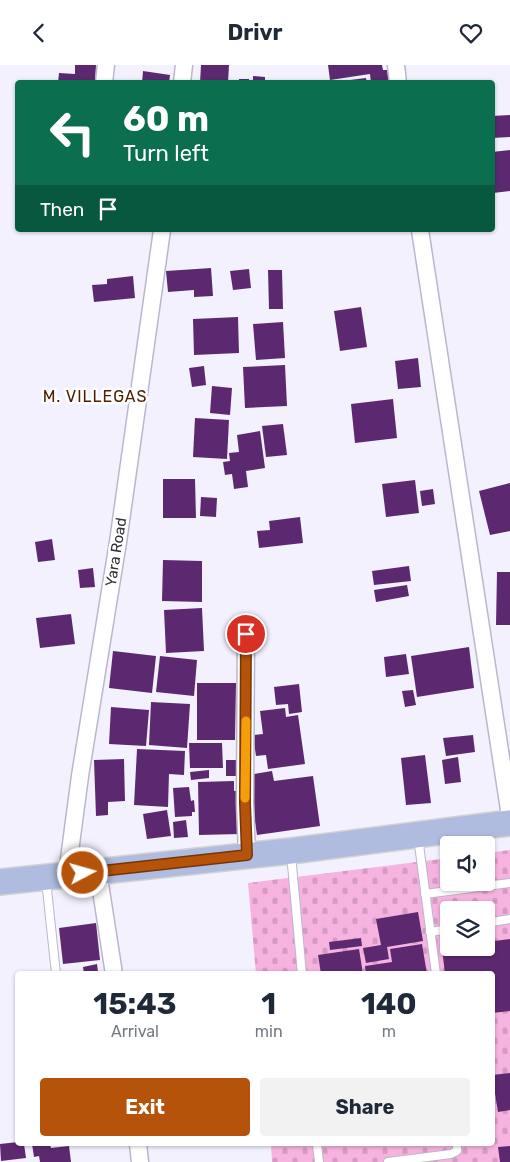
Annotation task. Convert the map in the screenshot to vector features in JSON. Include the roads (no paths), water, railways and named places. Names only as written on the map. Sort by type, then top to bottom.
[{"type":"main road","points":[[0,882],[291,851],[510,823]]},
{"type":"street","points":[[104,80],[106,65]]},
{"type":"street","points":[[182,80],[184,65]]},
{"type":"street","points":[[396,65],[398,80]]},
{"type":"street","name":"Yara Road","points":[[56,876],[80,776],[119,532],[162,232]]},
{"type":"street","points":[[420,232],[510,817]]},
{"type":"street","points":[[246,634],[245,803],[247,855]]},
{"type":"street","points":[[98,871],[114,971]]},
{"type":"street","points":[[138,1146],[140,1162]]},
{"type":"lane","points":[[417,835],[436,971]]},
{"type":"lane","points":[[291,851],[302,971]]},
{"type":"lane","points":[[56,876],[56,971]]},
{"type":"lane","points":[[425,894],[510,883]]},
{"type":"lane","points":[[495,922],[510,919]]},
{"type":"lane","points":[[430,932],[440,930]]},
{"type":"lane","points":[[317,1146],[319,1162]]},
{"type":"lane","points":[[388,1162],[451,1154],[457,1151],[457,1146]]},
{"type":"district","name":"M. VILLEGAS","points":[[95,396]]}]
